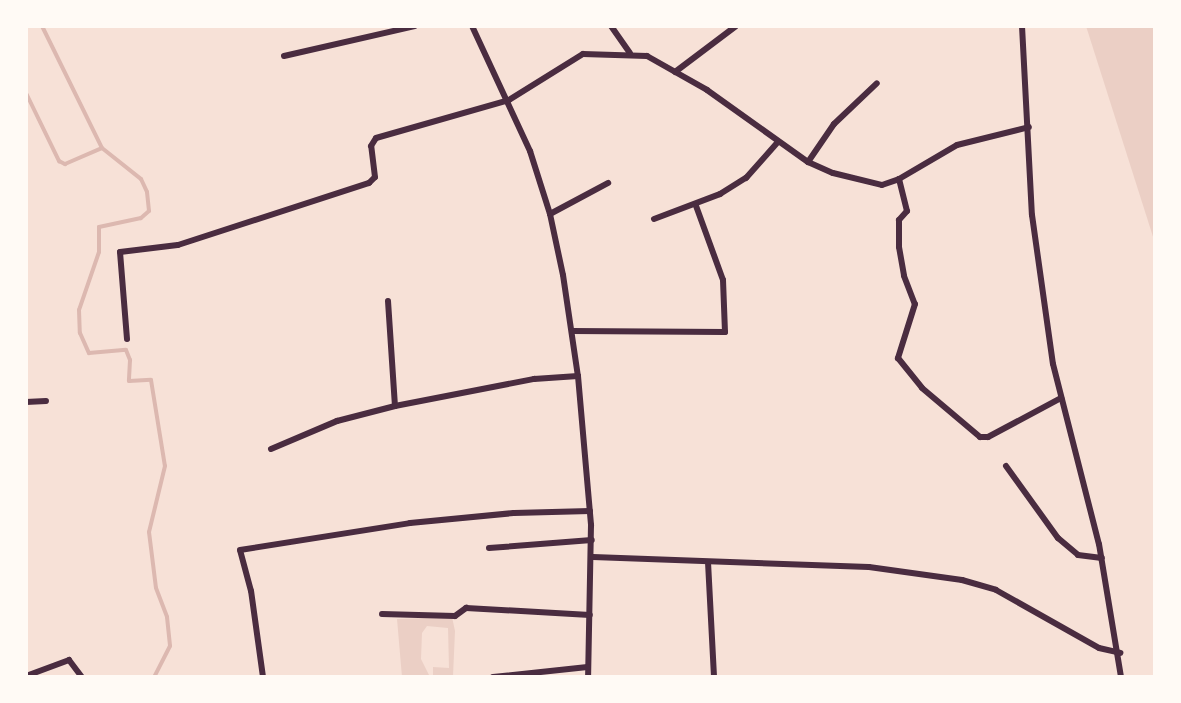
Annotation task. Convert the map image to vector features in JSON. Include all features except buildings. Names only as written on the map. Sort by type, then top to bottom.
[{"type":"street","points":[[284,56],[415,26]]},
{"type":"street","points":[[472,26],[509,100],[550,214],[572,331],[593,557],[588,677]]},
{"type":"street","points":[[611,26],[630,53]]},
{"type":"street","points":[[675,72],[736,26]]},
{"type":"street","points":[[1022,26],[1032,215],[1061,398],[1102,558],[1120,653],[1121,677]]},
{"type":"street","points":[[127,339],[122,250],[178,245],[369,183],[375,177],[371,146],[376,138],[509,100],[583,54],[630,53],[647,56],[744,115],[808,162],[833,173],[873,183],[889,184],[957,145],[1029,127]]},
{"type":"street","points":[[808,162],[834,124],[877,83]]},
{"type":"street","points":[[654,219],[696,206],[746,178],[778,142]]},
{"type":"street","points":[[899,179],[907,211],[899,220],[899,247],[904,276],[915,304],[898,358],[922,388],[980,437],[988,437],[1061,398]]},
{"type":"street","points":[[550,214],[608,183]]},
{"type":"street","points":[[572,331],[725,332],[723,280],[696,206]]},
{"type":"street","points":[[388,301],[395,406]]},
{"type":"street","points":[[271,449],[337,421],[395,406],[534,379],[578,376]]},
{"type":"street","points":[[26,402],[46,401]]},
{"type":"street","points":[[1006,466],[1058,538],[1078,555],[1102,558]]},
{"type":"street","points":[[263,677],[251,591],[239,550],[410,523],[514,513],[590,511]]},
{"type":"street","points":[[489,548],[592,540]]},
{"type":"street","points":[[593,557],[902,570],[977,583],[1008,596],[1099,648],[1120,653]]},
{"type":"street","points":[[708,562],[714,676]]},
{"type":"street","points":[[382,614],[455,616],[466,608],[590,615]]},
{"type":"street","points":[[26,676],[69,660],[82,677]]},
{"type":"street","points":[[493,677],[587,667]]},
{"type":"shaded area","points":[[1086,26],[1155,26],[1155,243]]},
{"type":"shaded area","points":[[452,617],[455,631],[453,676],[433,677],[433,667],[449,668],[448,628],[427,626],[422,633],[421,659],[430,677],[402,677],[397,619]]},
{"type":"waterway","points":[[42,26],[102,148]]},
{"type":"waterway","points":[[26,93],[59,161],[65,164],[102,148],[141,179],[147,192],[149,211],[141,218],[99,227],[99,252],[79,310],[80,333],[89,353],[126,350],[130,360],[129,381],[151,380],[165,466],[149,532],[156,588],[167,617],[170,646],[154,677]]}]
